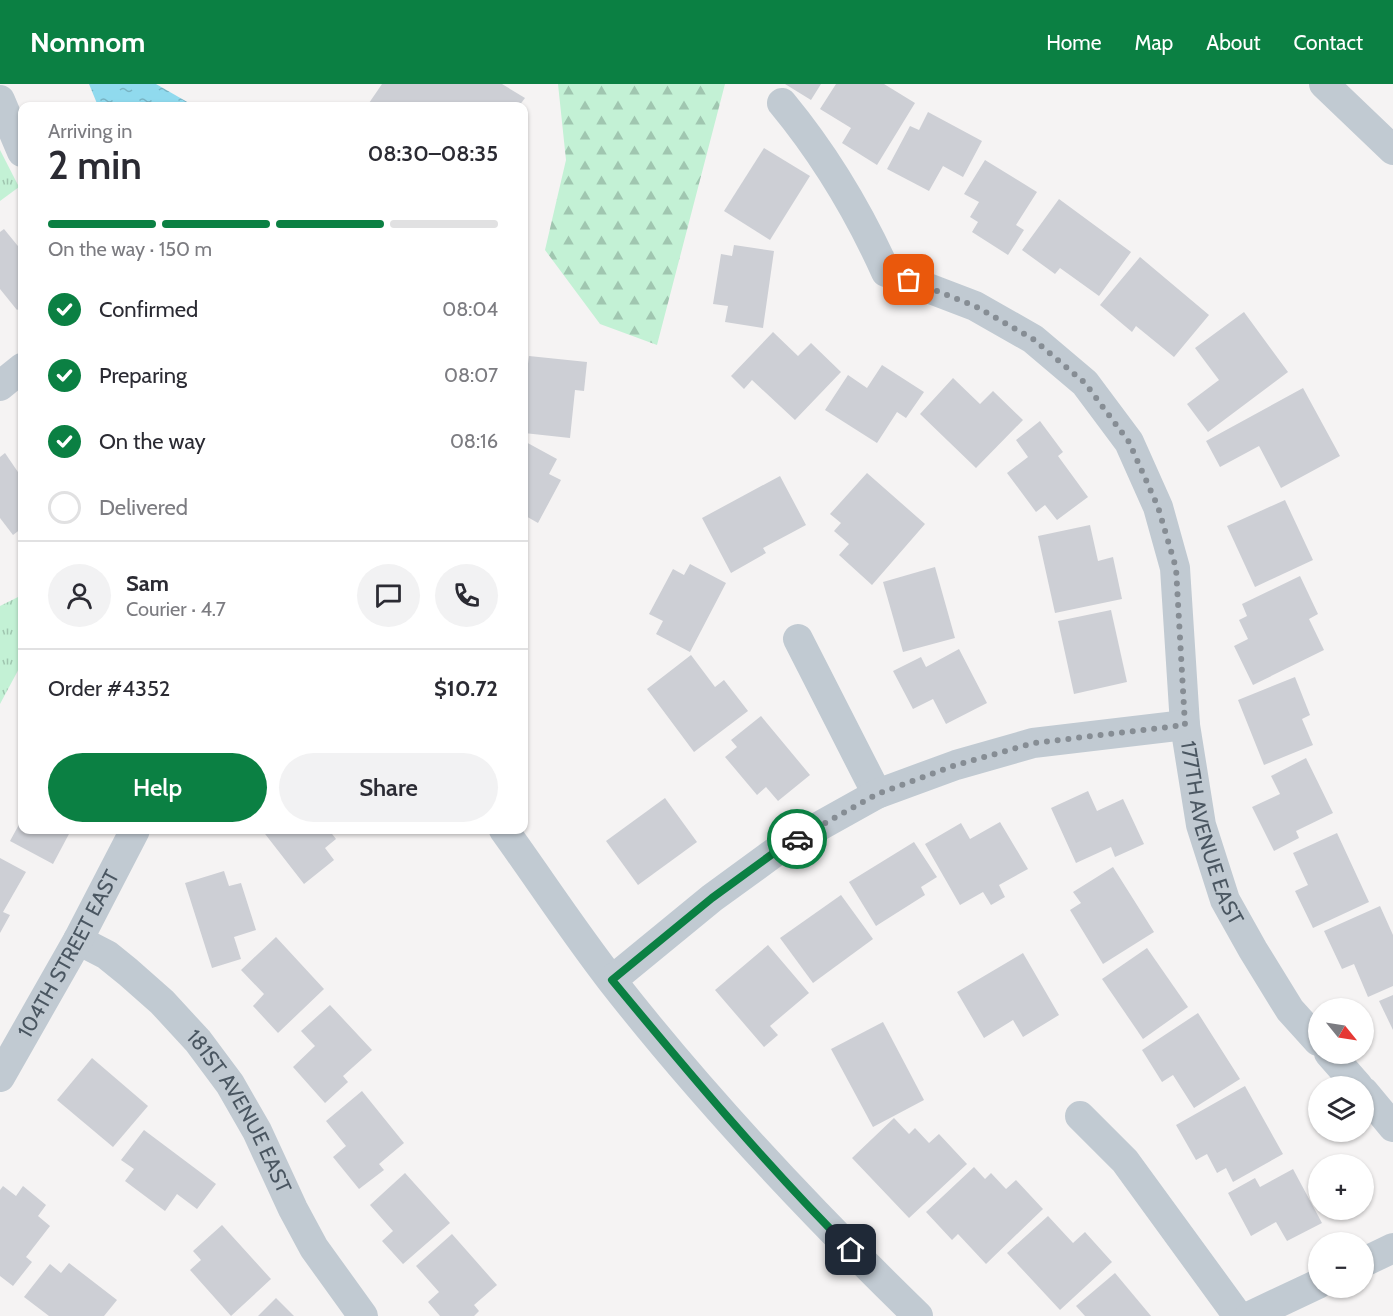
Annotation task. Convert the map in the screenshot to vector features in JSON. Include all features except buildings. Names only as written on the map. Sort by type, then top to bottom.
[{"type":"street","points":[[1324,84],[1393,150]]},
{"type":"street","points":[[0,100],[18,143]]},
{"type":"street","name":"177TH AVENUE EAST","points":[[782,103],[803,128],[850,198],[886,272],[975,306],[1033,339],[1085,383],[1129,442],[1158,507],[1176,568],[1185,725],[1201,825],[1225,900],[1252,950],[1290,1010],[1308,1030]]},
{"type":"street","points":[[0,386],[18,371]]},
{"type":"street","points":[[798,639],[877,794]]},
{"type":"street","points":[[612,980],[712,898],[782,847],[877,794],[956,765],[1034,743],[1185,725]]},
{"type":"street","name":"104TH STREET EAST","points":[[0,1077],[78,940],[133,834]]},
{"type":"street","points":[[507,834],[612,980],[722,1112],[818,1217],[918,1316]]},
{"type":"street","name":"181ST AVENUE EAST","points":[[78,940],[107,955],[128,972],[162,1002],[198,1041],[230,1084],[257,1131],[314,1248],[363,1316]]},
{"type":"street","points":[[1339,1064],[1349,1076]]},
{"type":"street","points":[[1374,1104],[1393,1127]]},
{"type":"street","points":[[1080,1116],[1125,1161],[1238,1316]]},
{"type":"street","points":[[1374,1257],[1393,1248]]},
{"type":"street","points":[[1250,1316],[1308,1289]]},
{"type":"green space","points":[[558,84],[725,84],[657,345],[600,324],[545,250],[566,160]]},
{"type":"green space","points":[[0,150],[18,188],[0,201]]},
{"type":"green space","points":[[18,597],[18,670],[0,704],[0,606]]},
{"type":"water","points":[[89,84],[156,84],[187,102],[96,102]]},
{"type":"way so far","points":[[797,839],[877,794],[956,765],[1034,743],[1185,725],[1176,568],[1158,507],[1129,442],[1085,383],[1033,339],[975,306],[909,280]]},
{"type":"route","points":[[797,839],[782,847],[712,898],[612,980],[714,1103],[851,1250]]}]
